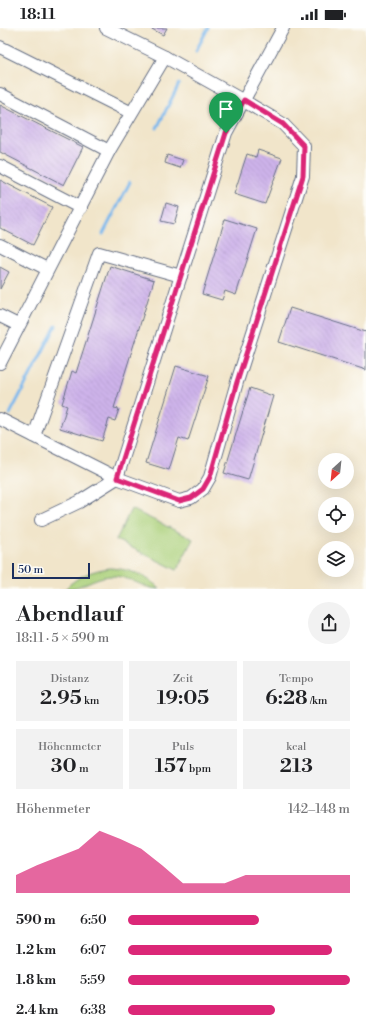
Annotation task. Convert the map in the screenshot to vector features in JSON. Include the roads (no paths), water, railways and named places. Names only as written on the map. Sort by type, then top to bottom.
[{"type":"lane","points":[[0,419],[117,478],[179,501],[191,498],[203,489],[210,477],[237,382],[303,176],[304,146],[283,124],[244,100],[165,57],[107,28]]},
{"type":"lane","points":[[41,520],[79,502],[117,478],[226,133],[283,28]]},
{"type":"lane","points":[[0,47],[130,112]]},
{"type":"lane","points":[[0,363],[47,269],[81,208],[130,112],[165,57]]},
{"type":"lane","points":[[0,94],[109,151]]},
{"type":"lane","points":[[0,166],[81,208]]},
{"type":"lane","points":[[0,245],[47,269]]},
{"type":"lane","points":[[34,436],[98,253],[181,276]]},
{"type":"lane","points":[[0,316],[18,325]]},
{"type":"waterway","points":[[196,51],[208,28]]},
{"type":"waterway","points":[[157,128],[179,84]]},
{"type":"waterway","points":[[103,234],[130,182]]},
{"type":"waterway","points":[[10,414],[56,326]]}]
